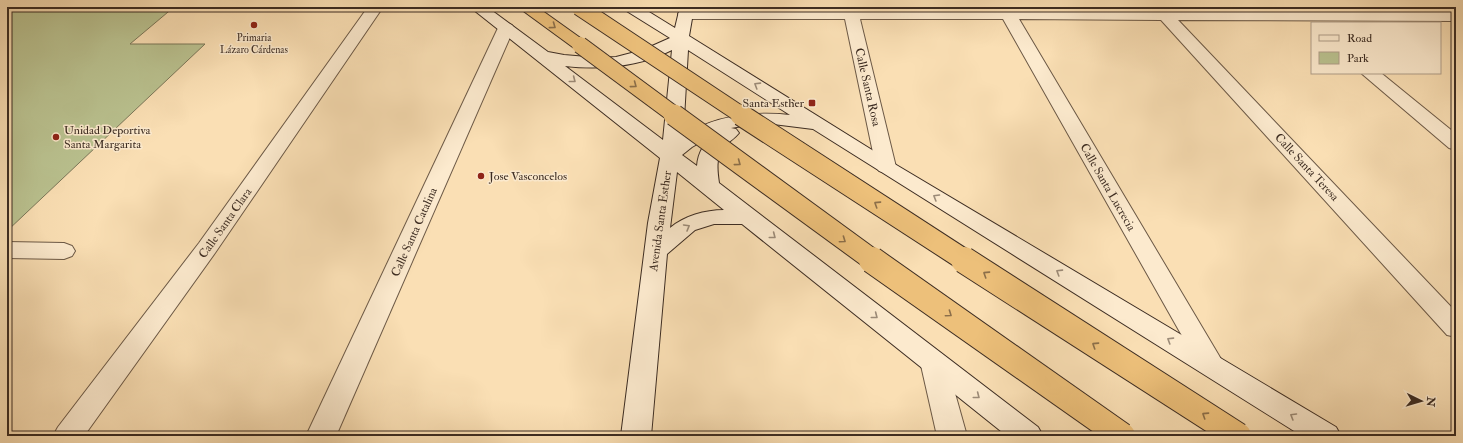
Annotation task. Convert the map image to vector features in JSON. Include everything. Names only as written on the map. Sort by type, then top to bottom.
[{"type":"highway","points":[[527,7],[828,229],[1122,436]]},
{"type":"highway","points":[[579,7],[824,170],[1238,436]]},
{"type":"street","name":"Calle Santa Clara","points":[[68,436],[207,248],[376,7]]},
{"type":"street","points":[[477,7],[709,186],[1028,436]]},
{"type":"street","points":[[630,7],[886,167],[1326,436]]},
{"type":"street","points":[[1448,7],[1456,12]]},
{"type":"street","points":[[686,11],[1295,11],[1456,16]]},
{"type":"street","name":"Avenida Santa Esther","points":[[636,436],[656,251],[670,156],[681,38],[686,11]]},
{"type":"street","name":"Calle Santa Rosa","points":[[851,11],[886,167]]},
{"type":"street","name":"Calle Santa Lucrecia","points":[[1006,11],[1212,366]]},
{"type":"street","name":"Calle Santa Teresa","points":[[1161,11],[1456,328]]},
{"type":"street","points":[[1295,11],[1311,25]]},
{"type":"street","points":[[592,63],[623,56],[643,44],[650,37],[656,26],[649,20]]},
{"type":"street","name":"Calle Santa Catalina","points":[[321,436],[506,28]]},
{"type":"street","points":[[542,56],[570,62],[613,63],[640,58],[662,49],[681,38]]},
{"type":"street","points":[[1371,74],[1456,144]]},
{"type":"street","points":[[670,156],[690,138],[716,126],[746,119],[770,118],[795,120],[825,129]]},
{"type":"street","points":[[709,186],[706,166],[709,152],[718,140],[729,132],[770,118]]},
{"type":"street","points":[[656,251],[687,225],[713,217],[748,217]]},
{"type":"street","points":[[7,250],[64,251]]},
{"type":"street","points":[[932,361],[952,436]]},
{"type":"green space","name":"Unidad Deportiva Santa Margarita","points":[[7,7],[174,7],[130,44],[205,44],[7,231]]},
{"type":"place","name":"Primaria Lázaro Cárdenas","points":[[254,25]]},
{"type":"place","name":"Santa Esther","points":[[812,103]]},
{"type":"place","name":"Unidad Deportiva Santa Margarita","points":[[56,137]]},
{"type":"place","name":"Jose Vasconcelos","points":[[481,176]]}]
